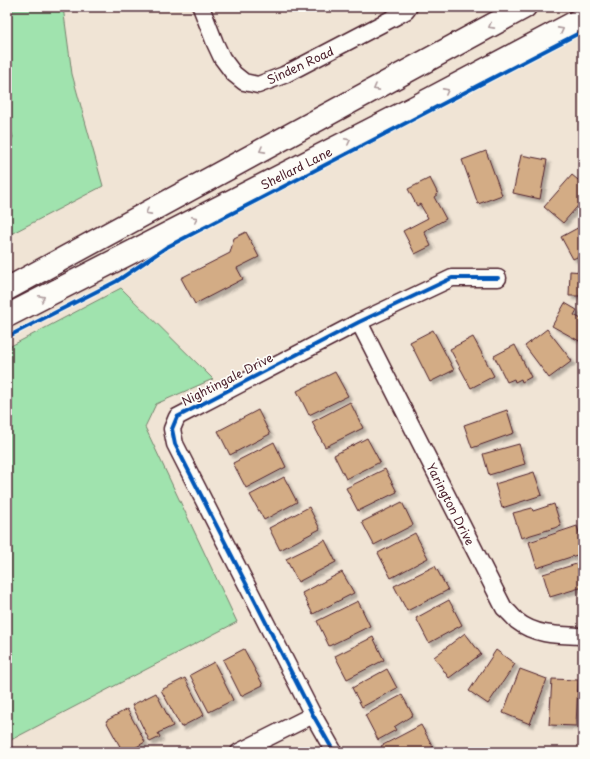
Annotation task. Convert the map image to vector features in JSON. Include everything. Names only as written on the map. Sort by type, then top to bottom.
[{"type":"main road","points":[[7,289],[525,7]]},
{"type":"main road","name":"Shellard Lane","points":[[7,316],[404,112],[583,18]]},
{"type":"street","name":"Sinden Road","points":[[201,7],[222,58],[234,74],[244,82],[258,85],[284,76],[395,18],[406,11],[409,7]]},
{"type":"street","name":"Nightingale Drive","points":[[334,752],[312,715],[175,444],[172,429],[177,417],[359,322],[452,278],[498,278]]},
{"type":"street","name":"Yarington Drive","points":[[359,322],[504,608],[518,621],[533,631],[551,635],[583,636]]},
{"type":"street","points":[[239,752],[312,715]]},
{"type":"green space","points":[[7,7],[63,7],[72,74],[103,186],[7,236]]},
{"type":"green space","points":[[7,119],[13,137],[7,149]]},
{"type":"green space","points":[[121,288],[213,379],[156,404],[145,427],[237,622],[7,742],[7,348]]},
{"type":"building","points":[[486,151],[502,195],[478,204],[462,160]]},
{"type":"building","points":[[521,155],[547,160],[540,199],[513,193]]},
{"type":"building","points":[[572,175],[583,184],[583,200],[563,223],[544,207]]},
{"type":"building","points":[[430,178],[438,194],[434,197],[446,219],[424,231],[431,246],[415,254],[403,231],[428,218],[420,204],[417,206],[408,189]]},
{"type":"building","points":[[583,225],[583,254],[573,259],[561,237]]},
{"type":"building","points":[[246,232],[259,257],[237,268],[243,279],[195,304],[181,278],[230,253],[234,238]]},
{"type":"building","points":[[570,271],[583,272],[583,296],[569,296]]},
{"type":"building","points":[[565,303],[577,310],[574,315],[583,320],[583,343],[552,326]]},
{"type":"building","points":[[547,329],[572,361],[549,378],[525,346]]},
{"type":"building","points":[[433,330],[454,370],[430,382],[410,342]]},
{"type":"building","points":[[473,337],[494,376],[471,388],[450,349]]},
{"type":"building","points":[[515,345],[531,377],[522,382],[521,379],[515,382],[514,379],[507,382],[494,356]]},
{"type":"building","points":[[335,372],[348,396],[309,415],[297,391]]},
{"type":"building","points":[[350,402],[363,428],[325,447],[312,422]]},
{"type":"building","points":[[258,410],[270,434],[230,455],[218,431]]},
{"type":"building","points":[[507,410],[514,433],[472,448],[464,425]]},
{"type":"building","points":[[367,438],[380,462],[346,479],[334,455]]},
{"type":"building","points":[[274,442],[286,467],[246,488],[233,463]]},
{"type":"building","points":[[519,444],[525,464],[489,475],[483,454]]},
{"type":"building","points":[[385,469],[397,492],[358,511],[346,488]]},
{"type":"building","points":[[534,472],[542,495],[502,508],[495,484]]},
{"type":"building","points":[[284,477],[297,502],[264,520],[250,495]]},
{"type":"building","points":[[402,502],[413,525],[374,545],[362,522]]},
{"type":"building","points":[[554,504],[561,526],[521,538],[513,513],[532,508],[533,511]]},
{"type":"building","points":[[309,507],[320,529],[280,550],[269,528]]},
{"type":"building","points":[[577,526],[583,547],[583,553],[537,568],[529,542]]},
{"type":"building","points":[[415,533],[428,558],[391,578],[378,553]]},
{"type":"building","points":[[325,540],[336,562],[298,582],[286,559]]},
{"type":"building","points":[[583,562],[583,587],[550,597],[543,574]]},
{"type":"building","points":[[435,566],[448,590],[407,611],[394,586]]},
{"type":"building","points":[[342,572],[354,593],[313,614],[302,593]]},
{"type":"building","points":[[449,600],[462,625],[429,643],[416,618]]},
{"type":"building","points":[[358,601],[370,626],[329,646],[317,621]]},
{"type":"building","points":[[465,633],[481,654],[449,678],[434,657]]},
{"type":"building","points":[[373,637],[384,660],[347,679],[335,656]]},
{"type":"building","points":[[244,649],[263,685],[241,696],[223,660]]},
{"type":"building","points":[[496,650],[515,664],[488,704],[469,691]]},
{"type":"building","points":[[214,662],[233,700],[209,712],[190,675]]},
{"type":"building","points":[[387,669],[397,688],[362,707],[352,688]]},
{"type":"building","points":[[520,669],[547,679],[530,724],[503,713]]},
{"type":"building","points":[[185,678],[204,715],[181,727],[161,690]]},
{"type":"building","points":[[552,679],[578,680],[576,726],[549,725]]},
{"type":"building","points":[[156,693],[173,726],[158,733],[160,737],[150,742],[132,705]]},
{"type":"building","points":[[402,695],[413,715],[394,727],[396,730],[378,740],[365,715]]},
{"type":"building","points":[[127,709],[145,742],[128,752],[123,752],[106,721]]},
{"type":"building","points":[[421,725],[433,747],[424,752],[384,752],[381,746]]},
{"type":"building","points":[[448,748],[450,752],[440,752]]},
{"type":"cycle path","points":[[7,337],[117,281],[167,247],[583,31]]},
{"type":"cycle path","points":[[334,752],[313,715],[175,444],[172,429],[177,417],[359,322],[452,278],[498,278]]}]
